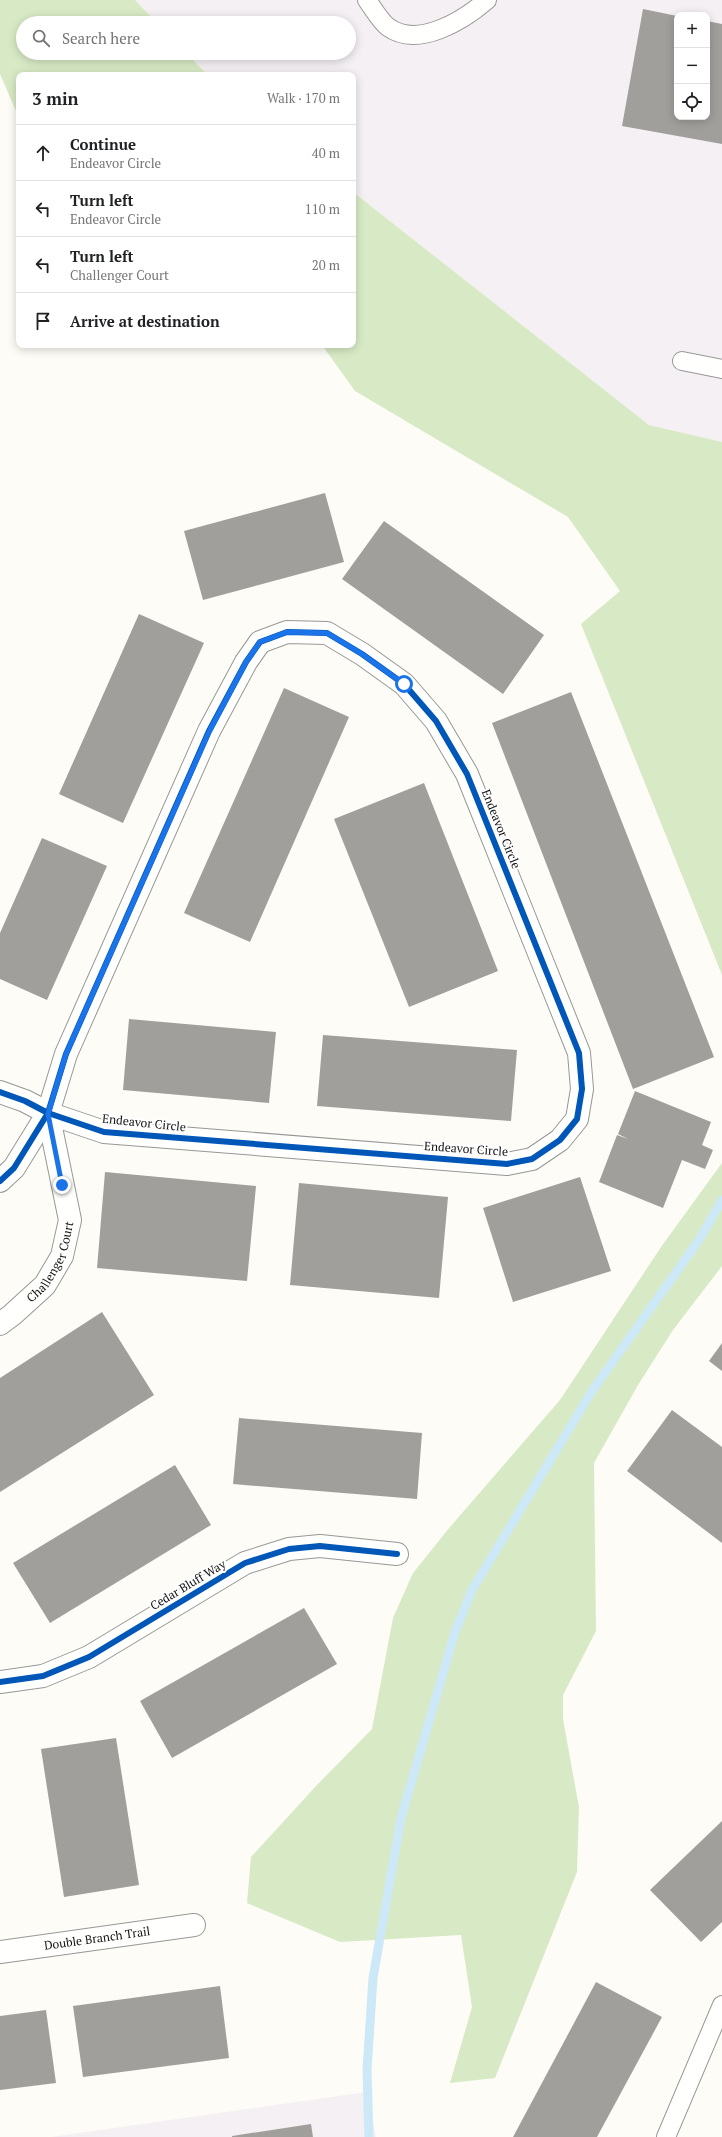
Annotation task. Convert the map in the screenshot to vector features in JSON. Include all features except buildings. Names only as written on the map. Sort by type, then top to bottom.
[{"type":"street","name":"Endeavor Circle","points":[[0,1092],[25,1101],[48,1114],[104,1132],[506,1164],[532,1159],[560,1140],[577,1119],[582,1089],[579,1053],[467,774],[436,721],[404,684],[362,654],[327,633],[287,632],[260,642],[246,662],[206,739],[66,1054],[48,1114]]},
{"type":"street","points":[[0,1181],[14,1168],[48,1114]]},
{"type":"street","name":"Challenger Court","points":[[0,1324],[12,1315],[45,1284],[62,1256],[70,1220],[48,1114]]},
{"type":"street","name":"Cedar Bluff Way","points":[[0,1682],[43,1676],[89,1657],[245,1563],[289,1549],[320,1546],[397,1554]]},
{"type":"street","name":"Double Branch Trail","points":[[0,1952],[194,1925]]},
{"type":"lane","points":[[367,0],[387,27],[402,33],[430,34],[472,13],[487,0]]},
{"type":"lane","points":[[682,361],[722,369]]},
{"type":"lane","points":[[666,2137],[722,2005]]},
{"type":"shaded area","points":[[135,0],[722,0],[722,442],[649,425],[356,194],[356,72],[205,72],[193,60],[356,60],[356,16],[150,16]]},
{"type":"shaded area","points":[[367,2092],[376,2137],[51,2137]]},
{"type":"green space","points":[[0,0],[135,0],[150,16],[16,16],[16,60],[193,60],[205,72],[16,72],[16,111],[0,74]]},
{"type":"green space","points":[[356,194],[649,425],[722,442],[722,975],[581,624],[620,591],[568,517],[355,391],[324,348],[356,348]]},
{"type":"green space","points":[[722,1163],[722,1266],[673,1330],[638,1385],[594,1463],[596,1631],[563,1695],[563,1719],[579,1807],[577,1872],[495,2078],[450,2083],[472,2007],[461,1935],[340,1942],[247,1903],[251,1857],[316,1786],[372,1729],[393,1618],[413,1573],[450,1527],[560,1400],[661,1247]]},
{"type":"waterway","points":[[369,2137],[367,2070],[373,1978],[401,1818],[455,1632],[472,1590],[592,1391],[699,1240],[722,1200]]},
{"type":"cycle path","points":[[0,1092],[25,1101],[48,1113],[104,1132],[507,1164],[532,1159],[560,1140],[577,1119],[582,1089],[579,1053],[467,774],[436,721],[404,684],[362,654],[327,633],[287,632],[260,642],[246,662],[209,731],[66,1054],[48,1113],[14,1168],[0,1181]]},
{"type":"cycle path","points":[[0,1682],[43,1676],[89,1657],[245,1563],[289,1549],[320,1546],[397,1554]]},
{"type":"route","points":[[62,1185],[48,1114],[66,1054],[209,732],[246,662],[260,642],[287,632],[327,633],[362,654],[404,684]]}]
